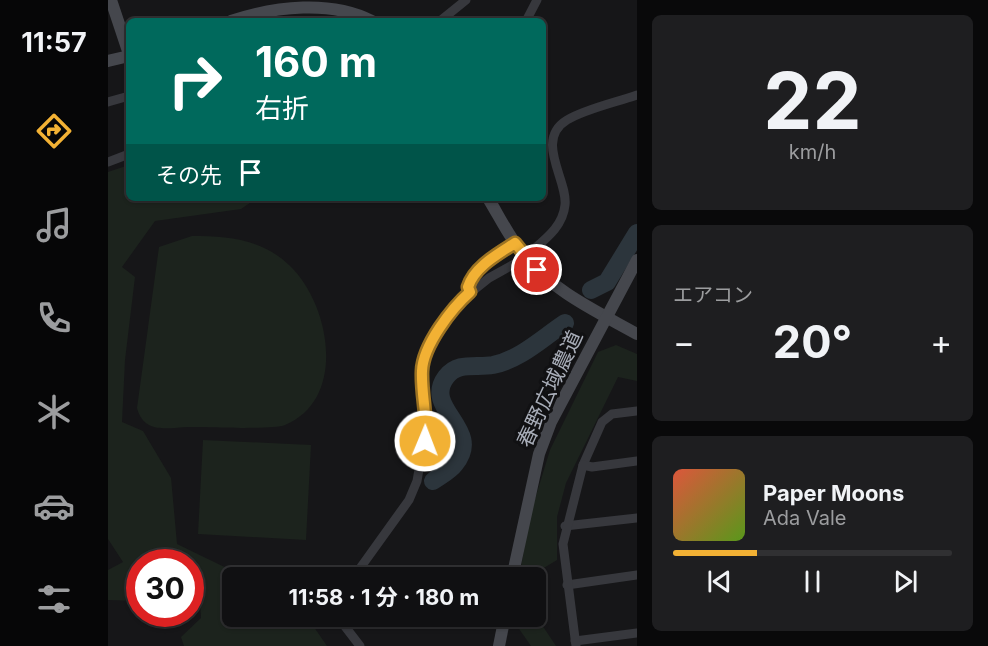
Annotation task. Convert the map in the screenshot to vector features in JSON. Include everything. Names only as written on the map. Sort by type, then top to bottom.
[{"type":"street","points":[[111,0],[126,46]]},
{"type":"street","points":[[240,18],[282,4],[306,0],[329,1],[348,6],[367,18]]},
{"type":"street","points":[[444,18],[466,0]]},
{"type":"street","points":[[528,18],[537,0]]},
{"type":"street","points":[[108,61],[126,56]]},
{"type":"street","points":[[534,249],[559,225],[565,208],[566,194],[552,154],[558,129],[567,120],[637,95]]},
{"type":"street","points":[[108,102],[126,97]]},
{"type":"street","points":[[108,162],[126,155]]},
{"type":"street","points":[[490,201],[515,243],[537,270],[553,284],[637,334]]},
{"type":"street","points":[[470,292],[468,287],[470,279],[490,259],[515,243]]},
{"type":"street","name":"春野広域農道","points":[[514,567],[539,454],[551,422],[637,260]]},
{"type":"street","points":[[361,567],[409,500],[417,482],[427,423],[422,370],[425,354],[454,306],[470,292],[516,263]]},
{"type":"street","points":[[637,411],[612,414],[602,422],[583,465],[562,544],[576,643],[637,633]]},
{"type":"street","points":[[583,465],[592,467],[637,461]]},
{"type":"street","points":[[565,526],[637,518]]},
{"type":"street","points":[[567,585],[637,575]]},
{"type":"street","points":[[345,627],[360,646]]},
{"type":"street","points":[[499,646],[503,627]]},
{"type":"shaded area","points":[[126,166],[126,201],[253,201],[241,209],[155,221],[122,267],[135,277],[125,360],[122,422],[143,431],[171,478],[177,544],[187,549],[126,549],[126,601],[108,600],[108,570],[123,562],[108,539],[108,172]]},
{"type":"shaded area","points":[[192,236],[231,238],[267,249],[289,265],[315,302],[326,349],[325,373],[318,394],[305,412],[285,425],[254,428],[157,428],[150,426],[140,416],[137,408],[159,247]]},
{"type":"shaded area","points":[[616,345],[637,354],[637,381],[618,377],[566,483],[557,517],[557,560],[545,567],[521,567],[531,512],[550,450],[598,352]]},
{"type":"shaded area","points":[[203,440],[311,445],[306,540],[198,534]]},
{"type":"shaded area","points":[[204,557],[224,567],[222,567],[222,627],[314,627],[327,646],[184,646],[181,637],[192,627],[204,627]]},
{"type":"shaded area","points":[[518,627],[543,627],[556,646],[531,646]]},
{"type":"waterway","points":[[591,290],[607,282],[637,233]]},
{"type":"waterway","points":[[433,481],[453,467],[462,452],[459,430],[441,399],[441,388],[446,377],[462,367],[493,365],[513,358],[565,323]]},
{"type":"route","points":[[425,441],[427,423],[422,370],[425,354],[454,306],[470,292],[468,287],[470,279],[490,259],[515,243],[537,270]]}]
